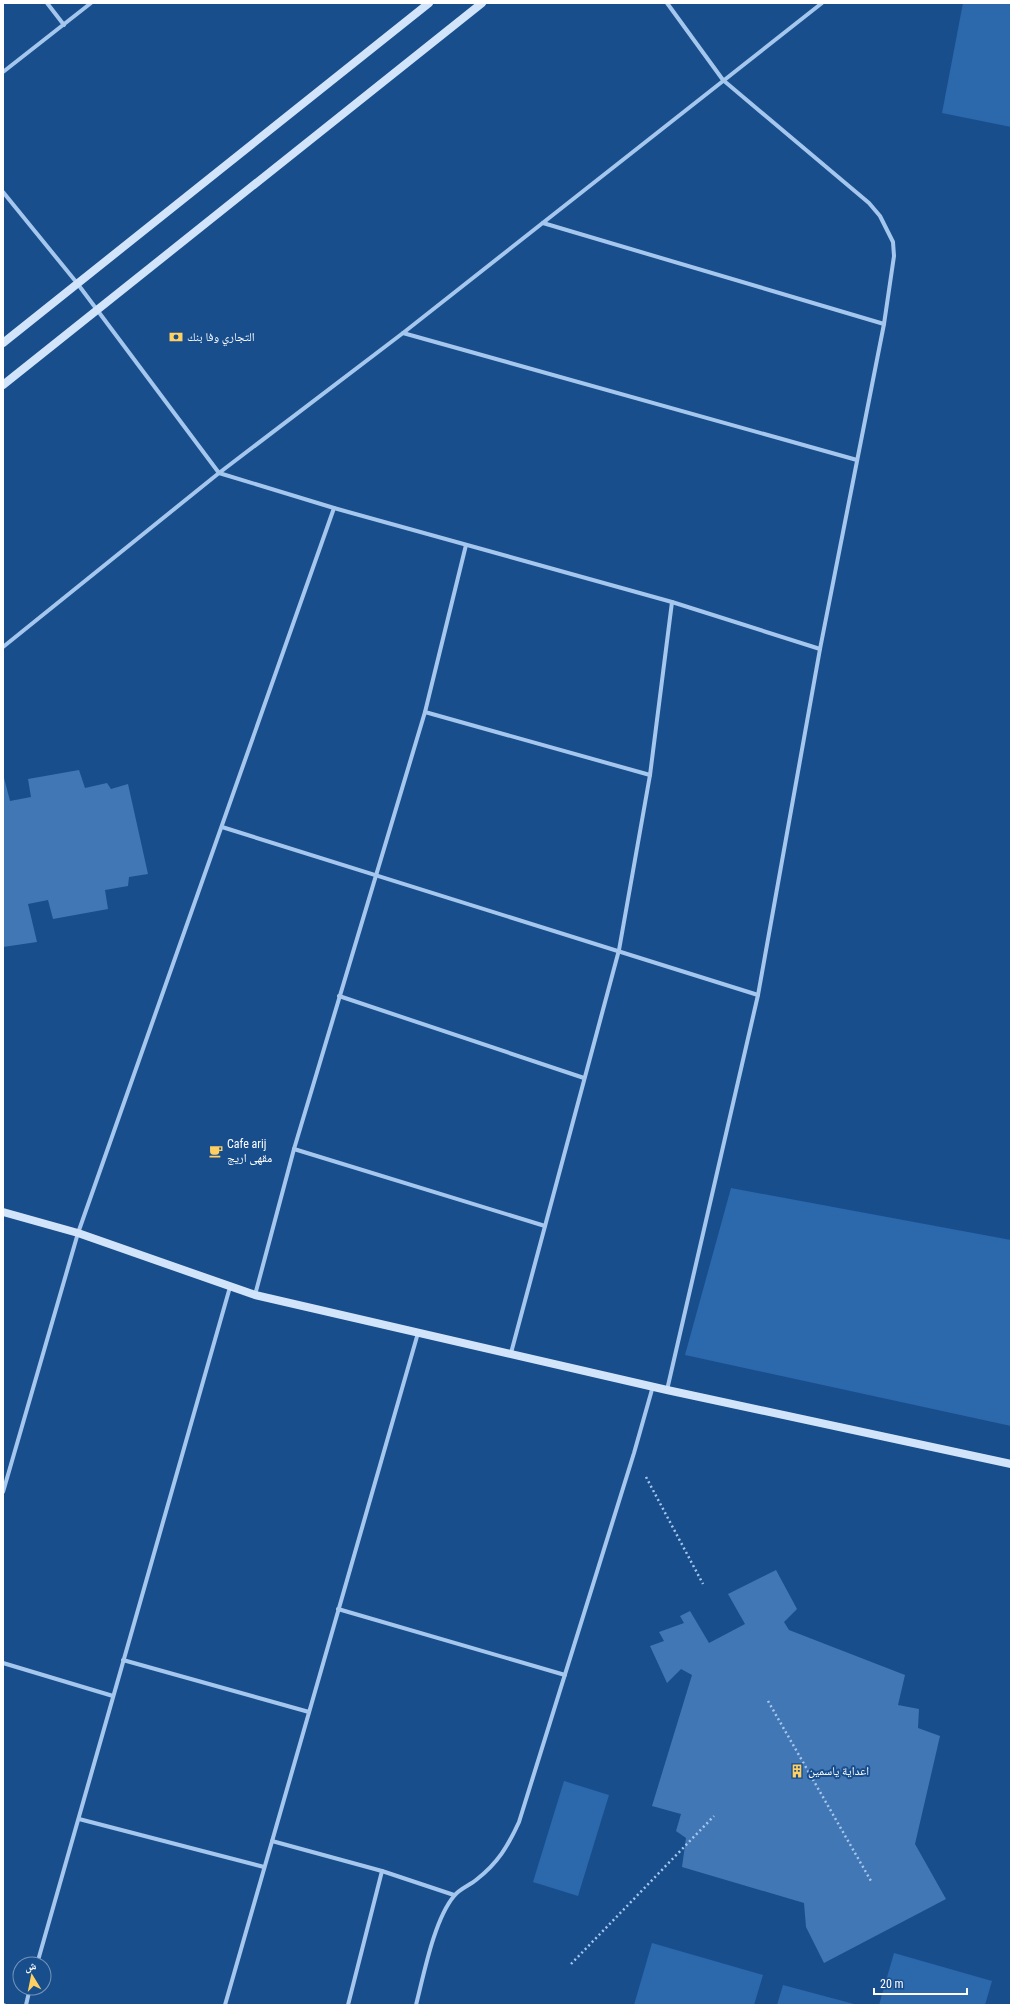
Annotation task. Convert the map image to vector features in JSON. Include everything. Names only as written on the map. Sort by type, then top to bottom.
[{"type":"street","points":[[47,3],[64,25]]},
{"type":"street","points":[[3,72],[91,3]]},
{"type":"street","points":[[3,343],[429,3]]},
{"type":"street","points":[[3,386],[482,3]]},
{"type":"street","points":[[667,3],[723,80],[869,203],[880,216],[893,242],[894,256],[884,324],[820,649],[758,995],[667,1390]]},
{"type":"street","points":[[3,647],[219,473],[403,333],[822,3]]},
{"type":"street","points":[[3,192],[98,309],[219,473],[334,508],[672,602],[820,649]]},
{"type":"street","points":[[542,223],[884,324]]},
{"type":"street","points":[[403,333],[857,460]]},
{"type":"street","points":[[3,1492],[78,1233],[334,508]]},
{"type":"street","points":[[255,1295],[294,1149],[425,712],[466,545]]},
{"type":"street","points":[[511,1353],[618,950],[650,775],[672,602]]},
{"type":"street","points":[[425,712],[650,775]]},
{"type":"street","points":[[222,827],[758,995]]},
{"type":"street","points":[[340,996],[584,1078]]},
{"type":"street","points":[[294,1149],[545,1226]]},
{"type":"street","points":[[3,1212],[78,1233],[255,1295],[667,1390],[1011,1464]]},
{"type":"street","points":[[39,1956],[230,1287]]},
{"type":"street","points":[[225,2005],[418,1332]]},
{"type":"street","points":[[416,2005],[442,1916],[454,1895],[494,1865],[506,1849],[519,1822],[634,1453],[653,1386]]},
{"type":"street","points":[[338,1609],[565,1675]]},
{"type":"street","points":[[123,1660],[309,1712]]},
{"type":"street","points":[[3,1663],[113,1696]]},
{"type":"street","points":[[78,1819],[264,1866]]},
{"type":"street","points":[[272,1841],[382,1871],[454,1895]]},
{"type":"street","points":[[348,2005],[382,1871]]},
{"type":"path","points":[[634,1453],[703,1584]]},
{"type":"path","points":[[768,1702],[871,1881]]},
{"type":"path","points":[[570,1964],[714,1816]]},
{"type":"shaded area","points":[[963,3],[1011,3],[1011,127],[942,113]]},
{"type":"shaded area","points":[[731,1188],[1011,1240],[1011,1426],[685,1355]]},
{"type":"shaded area","points":[[564,1781],[609,1795],[578,1896],[533,1882]]},
{"type":"shaded area","points":[[652,1943],[763,1975],[754,2005],[634,2005]]},
{"type":"shaded area","points":[[894,1953],[992,1981],[985,2005],[879,2005]]},
{"type":"shaded area","points":[[783,1985],[854,2004],[777,2005]]},
{"type":"building","points":[[79,770],[85,788],[107,783],[111,789],[128,784],[148,874],[129,877],[128,886],[105,890],[108,909],[53,919],[48,900],[28,904],[37,942],[3,947],[3,774],[10,801],[31,797],[28,779]]},
{"type":"building","name":"اعداية ياسمين","points":[[776,1570],[797,1609],[784,1622],[789,1630],[905,1675],[898,1705],[919,1709],[918,1728],[940,1736],[915,1844],[946,1899],[824,1963],[806,1927],[804,1903],[682,1867],[686,1838],[676,1831],[681,1814],[652,1806],[692,1675],[681,1669],[667,1683],[650,1646],[664,1641],[659,1632],[684,1623],[680,1616],[690,1611],[709,1643],[745,1624],[728,1594]]},
{"type":"place","name":"التجاري وفا بنك","points":[[176,337]]},
{"type":"place","name":"Cafe arij مقهى اريج","points":[[216,1151]]},
{"type":"place","name":"اعداية ياسمين","points":[[797,1771]]}]
